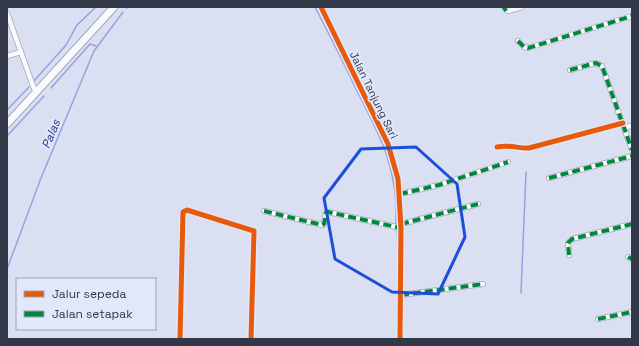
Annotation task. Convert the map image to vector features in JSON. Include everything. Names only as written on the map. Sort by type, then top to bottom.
[{"type":"main road","points":[[7,124],[114,7]]},
{"type":"street","name":"Jalan Tanjung Sari","points":[[321,7],[388,144],[398,179],[401,226],[400,339]]},
{"type":"street","points":[[504,7],[508,11],[522,7]]},
{"type":"street","points":[[7,13],[36,92]]},
{"type":"street","points":[[518,41],[524,47],[528,48],[632,16]]},
{"type":"street","points":[[7,56],[21,52]]},
{"type":"street","points":[[570,70],[596,63],[602,66],[632,150]]},
{"type":"street","points":[[497,146],[508,145],[529,148],[624,125],[632,126]]},
{"type":"street","points":[[549,178],[632,156]]},
{"type":"street","points":[[400,194],[460,179],[508,162]]},
{"type":"street","points":[[264,212],[322,225],[324,224],[326,213],[328,212],[401,226],[478,204]]},
{"type":"street","points":[[180,339],[183,212],[187,210],[218,221],[252,229],[254,231],[251,339]]},
{"type":"street","points":[[569,254],[568,243],[572,239],[632,224]]},
{"type":"street","points":[[401,295],[483,284]]},
{"type":"street","points":[[598,320],[632,312]]},
{"type":"highlighted area","points":[[416,147],[457,184],[465,237],[438,294],[392,292],[335,259],[324,198],[361,149]]},
{"type":"waterway","points":[[34,81],[66,45],[77,25],[96,7]]},
{"type":"waterway","points":[[315,7],[373,122],[386,154],[394,187],[396,224]]},
{"type":"waterway","name":"Palas","points":[[7,269],[41,178],[94,51],[123,12]]},
{"type":"waterway","points":[[51,88],[90,44],[96,46]]},
{"type":"waterway","points":[[7,110],[29,87]]},
{"type":"waterway","points":[[7,136],[44,96]]},
{"type":"waterway","points":[[521,293],[526,172]]},
{"type":"waterway","points":[[397,229],[399,258]]},
{"type":"waterway","points":[[398,333],[398,339]]},
{"type":"marked path","points":[[504,7],[506,11]]},
{"type":"marked path","points":[[518,41],[524,47],[528,48],[632,16]]},
{"type":"marked path","points":[[570,70],[596,63],[602,66],[632,150]]},
{"type":"marked path","points":[[549,178],[632,156]]},
{"type":"marked path","points":[[400,194],[439,185],[508,162]]},
{"type":"marked path","points":[[401,224],[478,204]]},
{"type":"marked path","points":[[264,211],[322,225],[324,224],[326,213],[328,212],[401,228]]},
{"type":"marked path","points":[[569,255],[568,243],[572,239],[632,224]]},
{"type":"marked path","points":[[628,257],[632,259]]},
{"type":"marked path","points":[[401,295],[483,284]]},
{"type":"marked path","points":[[598,319],[632,312]]},
{"type":"cycle path","points":[[321,7],[388,144],[398,179],[401,228],[400,339]]},
{"type":"cycle path","points":[[497,147],[506,146],[529,148],[623,123]]},
{"type":"cycle path","points":[[180,339],[183,212],[187,210],[254,231],[251,339]]}]
